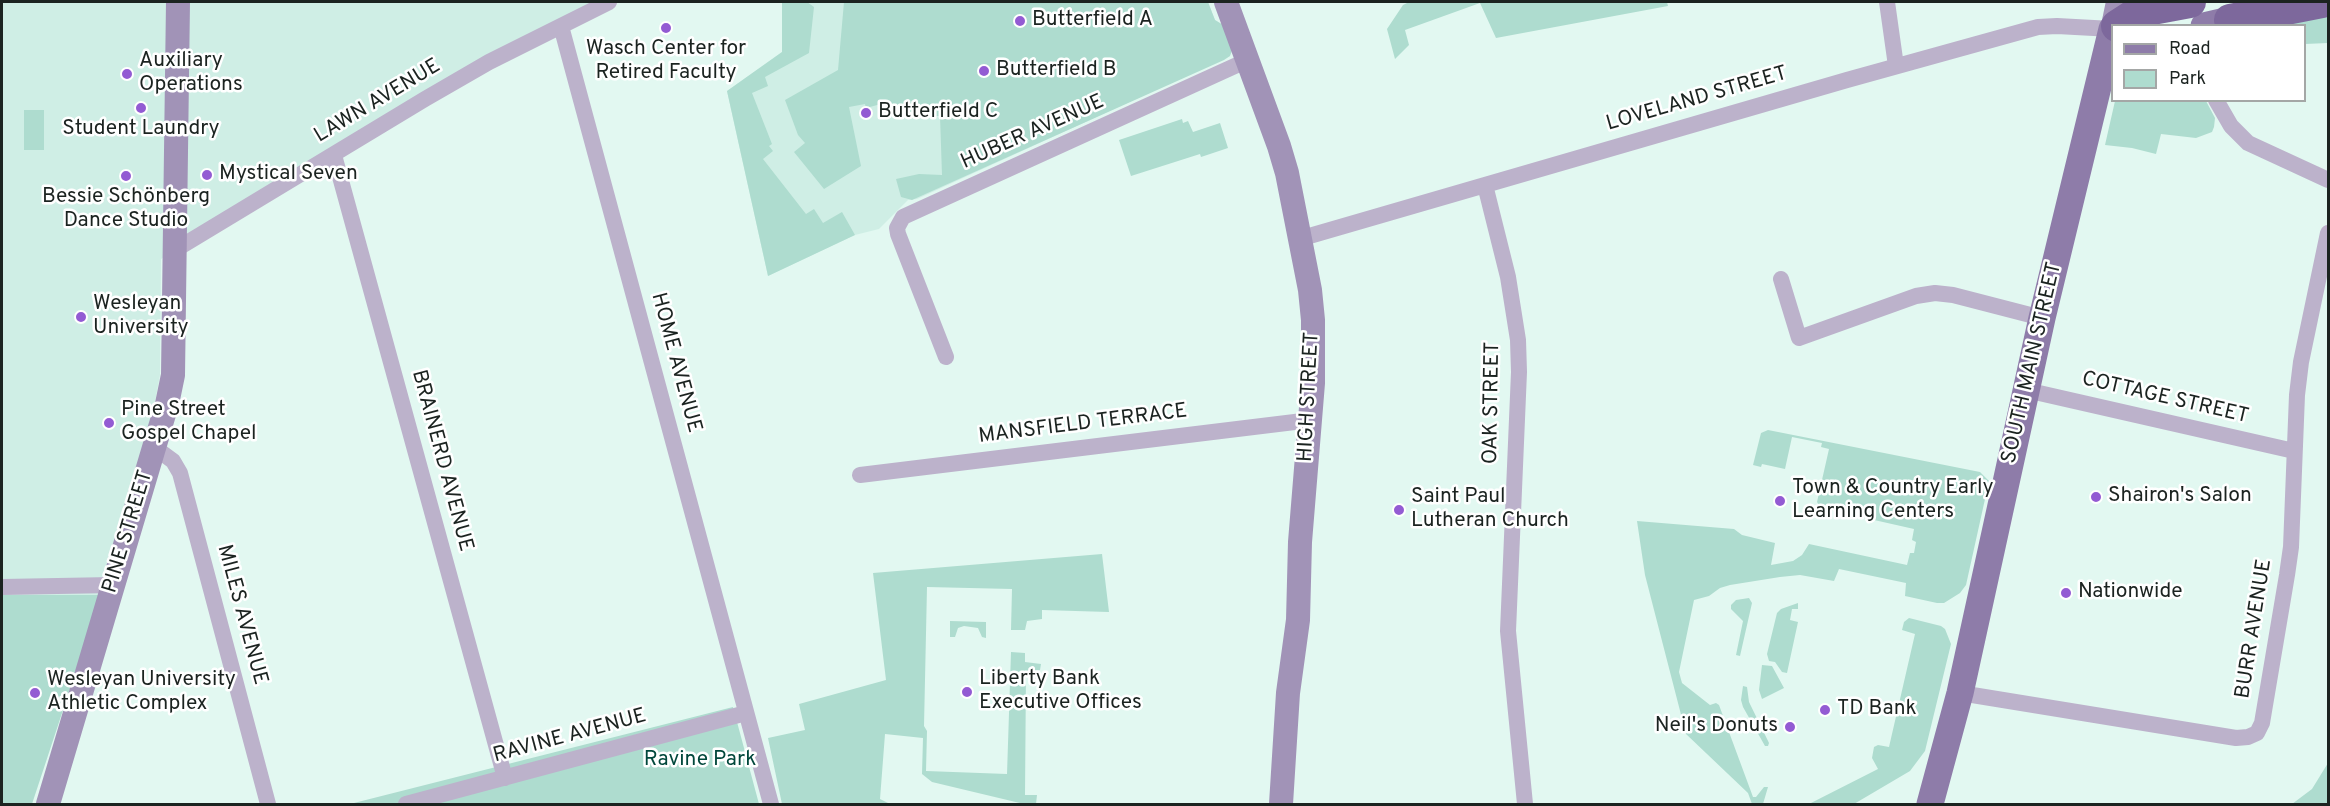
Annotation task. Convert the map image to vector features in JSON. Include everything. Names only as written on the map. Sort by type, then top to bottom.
[{"type":"highway","points":[[2120,24],[2147,10],[2190,2]]},
{"type":"highway","points":[[2219,24],[2322,2]]},
{"type":"main road","name":"SOUTH MAIN STREET","points":[[1930,804],[1960,693],[2042,318],[2111,32]]},
{"type":"street","name":"PINE STREET","points":[[48,804],[154,447],[173,375],[178,2]]},
{"type":"street","name":"LAWN AVENUE","points":[[175,250],[486,64],[609,2]]},
{"type":"street","name":"HIGH STREET","points":[[1226,2],[1287,173],[1310,290],[1313,320],[1311,420],[1300,542],[1298,620],[1288,693],[1281,804]]},
{"type":"street","points":[[1887,2],[1896,66]]},
{"type":"street","name":"SOUTH MAIN STREET","points":[[2113,24],[2118,2]]},
{"type":"street","name":"HOME AVENUE","points":[[561,26],[771,804]]},
{"type":"street","name":"LOVELAND STREET","points":[[1299,239],[2038,27],[2111,28]]},
{"type":"street","name":"HUBER AVENUE","points":[[946,357],[898,234],[897,228],[903,217],[1248,60]]},
{"type":"street","points":[[2217,102],[2231,126],[2248,143],[2328,180]]},
{"type":"street","name":"BRAINERD AVENUE","points":[[334,155],[505,778]]},
{"type":"street","name":"OAK STREET","points":[[1485,185],[1508,278],[1518,340],[1519,372],[1508,631],[1525,804]]},
{"type":"street","name":"BURR AVENUE","points":[[1960,693],[2236,738],[2248,737],[2257,733],[2262,723],[2291,547],[2297,395],[2301,362],[2328,233]]},
{"type":"street","points":[[1781,279],[1799,338],[1916,296],[1935,293],[1953,295],[2042,318]]},
{"type":"street","name":"COTTAGE STREET","points":[[2026,390],[2294,452]]},
{"type":"street","name":"MANSFIELD TERRACE","points":[[860,475],[1311,420]]},
{"type":"street","name":"MILES AVENUE","points":[[154,447],[173,461],[180,473],[268,804]]},
{"type":"street","points":[[2,587],[113,585]]},
{"type":"street","name":"RAVINE AVENUE","points":[[406,804],[746,713]]},
{"type":"shaded area","name":"Wesleyan University","points":[[2,2],[609,2],[548,32],[161,259],[160,375],[149,435],[101,595],[2,595]]},
{"type":"shaded area","points":[[782,2],[1208,2],[1215,20],[1228,28],[1230,56],[917,199],[908,200],[879,229],[855,235],[768,276],[727,91],[782,52]]},
{"type":"green space","points":[[782,2],[807,2],[814,7],[809,53],[765,77],[768,86],[752,93],[772,144],[769,146],[773,151],[763,159],[806,214],[814,209],[823,223],[842,212],[855,235],[768,276],[727,91],[782,52]]},
{"type":"green space","points":[[844,2],[1208,2],[1215,20],[1228,28],[1233,48],[1230,56],[1224,60],[912,200],[901,197],[896,179],[919,174],[942,175],[940,116],[884,117],[881,104],[866,108],[865,104],[849,107],[861,166],[824,189],[794,152],[805,143],[798,135],[785,100],[838,70]]},
{"type":"green space","points":[[1409,2],[1667,2],[1668,6],[1496,38],[1480,3],[1405,30],[1409,45],[1395,59],[1387,29],[1403,5]]},
{"type":"green space","points":[[2328,14],[2328,43],[2306,44],[2306,24],[2280,24]]},
{"type":"green space","points":[[2115,102],[2207,102],[2215,118],[2212,132],[2196,138],[2161,134],[2156,154],[2105,145]]},
{"type":"green space","points":[[24,110],[44,110],[44,150],[24,150]]},
{"type":"green space","points":[[1182,119],[1183,123],[1188,121],[1193,132],[1220,123],[1228,148],[1201,157],[1200,154],[1131,176],[1119,140]]},
{"type":"green space","points":[[1768,430],[1980,472],[1989,481],[1966,585],[1960,593],[1944,603],[1905,596],[1906,583],[1839,569],[1834,581],[1800,575],[1780,577],[1730,585],[1720,588],[1709,596],[1694,600],[1679,672],[1682,683],[1710,705],[1716,703],[1719,705],[1753,797],[1756,797],[1764,787],[1768,787],[1763,804],[1752,804],[1748,793],[1686,734],[1645,575],[1637,521],[1734,529],[1742,535],[1775,543],[1771,565],[1793,561],[1802,555],[1809,544],[1907,565],[1910,553],[1914,553],[1916,542],[1912,540],[1914,529],[1821,508],[1817,502],[1829,449],[1821,447],[1822,443],[1792,437],[1785,469],[1762,464],[1761,467],[1753,465],[1761,433]]},
{"type":"green space","points":[[1102,554],[1109,612],[1042,610],[1042,619],[1027,621],[1025,630],[1011,630],[1012,589],[927,587],[924,726],[927,731],[926,771],[1007,774],[1011,652],[1025,653],[1025,662],[1041,664],[1040,670],[1026,671],[1025,795],[1037,795],[1036,804],[1024,804],[932,782],[922,774],[923,738],[885,734],[880,799],[887,804],[782,804],[768,738],[805,730],[799,704],[886,680],[873,573]]},
{"type":"green space","name":"Wesleyan University Athletic Complex","points":[[2,595],[101,595],[32,804],[2,804]]},
{"type":"green space","points":[[1749,598],[1752,603],[1740,656],[1736,655],[1743,621],[1731,609],[1731,605],[1736,600]]},
{"type":"green space","points":[[1798,603],[1798,609],[1792,609],[1790,620],[1798,622],[1787,673],[1782,672],[1775,662],[1769,661],[1767,654],[1777,613],[1781,609]]},
{"type":"green space","points":[[1909,618],[1941,626],[1945,629],[1951,644],[1925,751],[1910,771],[1854,804],[1809,804],[1878,769],[1872,758],[1874,747],[1878,745],[1889,747],[1915,634],[1902,630],[1904,622]]},
{"type":"green space","points":[[950,621],[986,622],[986,638],[982,637],[978,628],[964,626],[958,628],[955,637],[950,637]]},
{"type":"green space","points":[[1762,665],[1772,666],[1784,688],[1762,699],[1759,690]]},
{"type":"green space","points":[[1743,686],[1747,687],[1749,702],[1769,743],[1768,746],[1765,746],[1743,707],[1741,700]]},
{"type":"green space","name":"Ravine Park","points":[[733,707],[759,804],[350,804]]},
{"type":"green space","points":[[2328,763],[2328,804],[2292,804],[2312,789]]},
{"type":"place","name":"Butterfield A","points":[[1020,21]]},
{"type":"place","name":"Wasch Center for Retired Faculty","points":[[666,28]]},
{"type":"place","name":"Butterfield B","points":[[984,71]]},
{"type":"place","name":"Auxiliary Operations","points":[[127,74]]},
{"type":"place","name":"Student Laundry","points":[[141,108]]},
{"type":"place","name":"Butterfield C","points":[[866,113]]},
{"type":"place","name":"Mystical Seven","points":[[207,175]]},
{"type":"place","name":"Bessie Schönberg Dance Studio","points":[[126,176]]},
{"type":"place","name":"Wesleyan University","points":[[81,317]]},
{"type":"place","name":"Pine Street Gospel Chapel","points":[[109,423]]},
{"type":"place","name":"Shairon's Salon","points":[[2096,497]]},
{"type":"place","name":"Town & Country Early Learning Centers","points":[[1780,501]]},
{"type":"place","name":"Saint Paul Lutheran Church","points":[[1399,510]]},
{"type":"place","name":"Nationwide","points":[[2066,593]]},
{"type":"place","name":"Liberty Bank Executive Offices","points":[[967,692]]},
{"type":"place","name":"Wesleyan University Athletic Complex","points":[[35,693]]},
{"type":"place","name":"TD Bank","points":[[1825,710]]},
{"type":"place","name":"Neil's Donuts","points":[[1790,727]]}]
